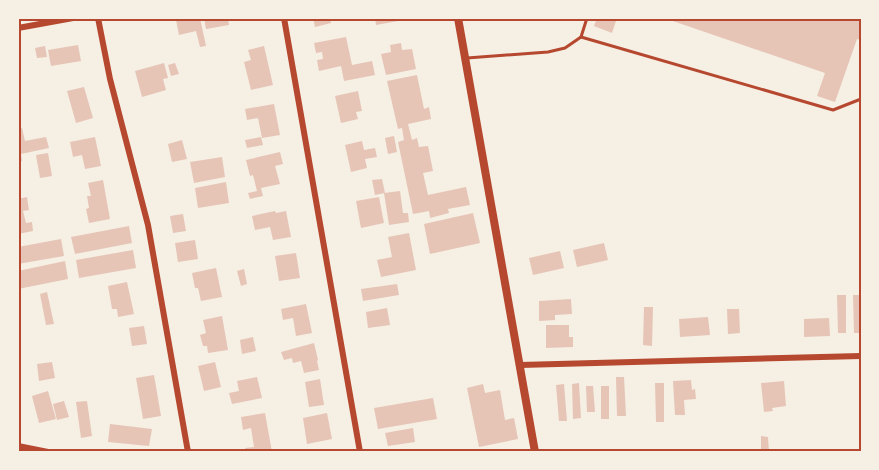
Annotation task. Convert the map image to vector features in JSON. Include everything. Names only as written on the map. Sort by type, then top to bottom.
[{"type":"street","points":[[18,28],[73,18]]},
{"type":"street","points":[[98,18],[110,79],[148,225],[188,452]]},
{"type":"street","points":[[284,18],[360,452]]},
{"type":"street","points":[[458,18],[535,452]]},
{"type":"street","points":[[520,365],[861,356]]},
{"type":"street","points":[[18,446],[48,452]]},
{"type":"lane","points":[[465,58],[548,52],[564,48],[581,37],[587,18]]},
{"type":"lane","points":[[581,37],[833,110],[861,99]]},
{"type":"building","points":[[200,18],[206,46],[200,47],[196,31],[179,35],[176,20]]},
{"type":"building","points":[[204,18],[228,18],[229,25],[206,29]]},
{"type":"building","points":[[313,18],[330,18],[331,23],[315,27]]},
{"type":"building","points":[[375,18],[409,18],[409,19],[376,25]]},
{"type":"building","points":[[597,18],[617,18],[612,33],[594,26]]},
{"type":"building","points":[[664,18],[861,18],[861,40],[857,39],[835,102],[817,96],[825,73]]},
{"type":"building","points":[[346,37],[352,65],[372,61],[375,75],[344,81],[341,66],[319,71],[317,60],[323,59],[322,52],[316,53],[314,43]]},
{"type":"building","points":[[401,43],[402,50],[412,49],[416,69],[386,75],[381,54],[391,52],[390,45]]},
{"type":"building","points":[[78,45],[81,61],[51,66],[48,50]]},
{"type":"building","points":[[45,46],[47,57],[37,58],[35,48]]},
{"type":"building","points":[[264,46],[273,85],[251,90],[244,62],[251,60],[248,50]]},
{"type":"building","points":[[164,63],[168,78],[163,79],[166,90],[142,97],[135,71]]},
{"type":"building","points":[[175,63],[179,74],[171,76],[168,65]]},
{"type":"building","points":[[417,75],[424,109],[429,107],[431,119],[408,124],[412,140],[417,138],[419,147],[428,146],[433,171],[423,173],[428,195],[466,187],[470,205],[448,209],[449,213],[430,218],[429,211],[413,214],[398,142],[404,140],[402,128],[398,129],[387,81]]},
{"type":"building","points":[[84,87],[93,118],[76,123],[67,91]]},
{"type":"building","points":[[358,91],[362,111],[356,112],[358,119],[341,123],[335,96]]},
{"type":"building","points":[[274,104],[280,135],[262,138],[258,118],[247,120],[245,109]]},
{"type":"building","points":[[22,128],[25,141],[46,137],[49,148],[21,154],[22,161],[18,162],[18,129]]},
{"type":"building","points":[[394,136],[397,152],[388,154],[385,138]]},
{"type":"building","points":[[95,137],[101,166],[85,169],[82,155],[73,157],[70,142]]},
{"type":"building","points":[[261,137],[263,145],[247,148],[245,140]]},
{"type":"building","points":[[182,140],[187,159],[172,162],[168,144]]},
{"type":"building","points":[[362,141],[364,150],[375,148],[377,157],[365,159],[367,168],[351,172],[345,145]]},
{"type":"building","points":[[280,152],[283,164],[275,166],[280,184],[261,188],[263,196],[250,199],[248,193],[257,191],[246,160]]},
{"type":"building","points":[[48,153],[52,176],[40,178],[36,155]]},
{"type":"building","points":[[222,157],[225,177],[194,183],[190,162]]},
{"type":"building","points":[[382,179],[385,193],[375,195],[372,180]]},
{"type":"building","points":[[103,180],[110,219],[89,223],[86,209],[89,208],[87,196],[91,196],[88,183]]},
{"type":"building","points":[[226,182],[229,203],[198,208],[195,188]]},
{"type":"building","points":[[400,191],[403,213],[408,213],[409,222],[389,225],[384,193]]},
{"type":"building","points":[[27,197],[29,210],[23,211],[26,223],[32,222],[33,231],[18,234],[18,199]]},
{"type":"building","points":[[379,197],[384,223],[361,228],[356,201]]},
{"type":"building","points":[[275,211],[276,213],[286,211],[291,237],[273,240],[270,227],[255,230],[252,216]]},
{"type":"building","points":[[473,213],[480,243],[430,254],[424,224]]},
{"type":"building","points":[[183,214],[186,231],[173,233],[170,216]]},
{"type":"building","points":[[129,226],[132,243],[75,254],[71,237]]},
{"type":"building","points":[[409,233],[416,270],[381,277],[377,260],[392,257],[388,237]]},
{"type":"building","points":[[61,239],[64,256],[18,264],[18,247]]},
{"type":"building","points":[[195,240],[198,259],[178,262],[175,243]]},
{"type":"building","points":[[604,243],[608,260],[577,267],[573,250]]},
{"type":"building","points":[[133,250],[136,268],[79,278],[76,260]]},
{"type":"building","points":[[560,251],[564,268],[533,275],[529,258]]},
{"type":"building","points":[[296,253],[300,278],[279,281],[275,256]]},
{"type":"building","points":[[65,261],[68,279],[18,289],[18,271]]},
{"type":"building","points":[[216,268],[222,297],[201,301],[192,273]]},
{"type":"building","points":[[244,269],[247,284],[241,286],[237,271]]},
{"type":"building","points":[[127,282],[134,314],[118,317],[117,309],[112,309],[108,286]]},
{"type":"building","points":[[397,284],[399,295],[363,301],[361,289]]},
{"type":"building","points":[[47,292],[54,324],[46,325],[40,294]]},
{"type":"building","points":[[837,295],[846,295],[846,333],[838,333]]},
{"type":"building","points":[[853,295],[861,295],[861,333],[854,333]]},
{"type":"building","points":[[571,299],[572,314],[555,315],[555,320],[539,321],[539,301]]},
{"type":"building","points":[[306,304],[312,333],[296,336],[293,318],[283,320],[281,309]]},
{"type":"building","points":[[644,307],[653,307],[652,346],[643,345]]},
{"type":"building","points":[[387,308],[390,325],[368,328],[366,312]]},
{"type":"building","points":[[727,309],[739,309],[740,333],[728,334]]},
{"type":"building","points":[[222,316],[228,350],[208,353],[207,346],[203,346],[200,335],[206,333],[203,320]]},
{"type":"building","points":[[708,317],[710,335],[680,337],[679,319]]},
{"type":"building","points":[[829,318],[830,336],[804,337],[804,319]]},
{"type":"building","points":[[546,325],[569,325],[569,337],[573,337],[573,347],[546,348]]},
{"type":"building","points":[[144,326],[147,344],[132,346],[129,328]]},
{"type":"building","points":[[253,337],[256,351],[242,354],[240,340]]},
{"type":"building","points":[[314,343],[319,370],[304,373],[301,361],[293,363],[292,358],[284,360],[281,352]]},
{"type":"building","points":[[52,362],[55,378],[39,381],[37,364]]},
{"type":"building","points":[[215,362],[221,387],[204,391],[198,366]]},
{"type":"building","points":[[154,375],[161,416],[143,419],[136,378]]},
{"type":"building","points":[[257,377],[262,398],[232,404],[229,393],[239,391],[237,381]]},
{"type":"building","points":[[616,377],[624,377],[626,416],[617,416]]},
{"type":"building","points":[[320,379],[324,405],[309,407],[305,382]]},
{"type":"building","points":[[691,380],[696,399],[684,400],[685,415],[675,415],[673,381]]},
{"type":"building","points":[[784,381],[786,406],[764,412],[761,383]]},
{"type":"building","points":[[579,383],[581,418],[573,419],[572,384]]},
{"type":"building","points":[[655,383],[664,383],[664,422],[656,422]]},
{"type":"building","points":[[483,384],[485,393],[500,390],[505,420],[514,418],[518,439],[479,447],[467,388]]},
{"type":"building","points":[[564,384],[567,421],[559,421],[556,385]]},
{"type":"building","points":[[586,386],[593,386],[595,412],[587,412]]},
{"type":"building","points":[[601,386],[609,386],[609,419],[601,419]]},
{"type":"building","points":[[48,391],[56,419],[39,423],[32,396]]},
{"type":"building","points":[[433,398],[437,419],[378,429],[374,408]]},
{"type":"building","points":[[64,401],[69,417],[57,420],[53,404]]},
{"type":"building","points":[[87,401],[92,436],[81,438],[76,402]]},
{"type":"building","points":[[265,413],[272,452],[246,452],[245,448],[254,447],[251,428],[243,430],[241,417]]},
{"type":"building","points":[[327,413],[332,439],[307,444],[303,418]]},
{"type":"building","points":[[110,424],[152,429],[149,446],[108,442]]},
{"type":"building","points":[[413,428],[415,442],[388,446],[385,433]]},
{"type":"building","points":[[761,436],[768,437],[769,452],[761,452]]}]
